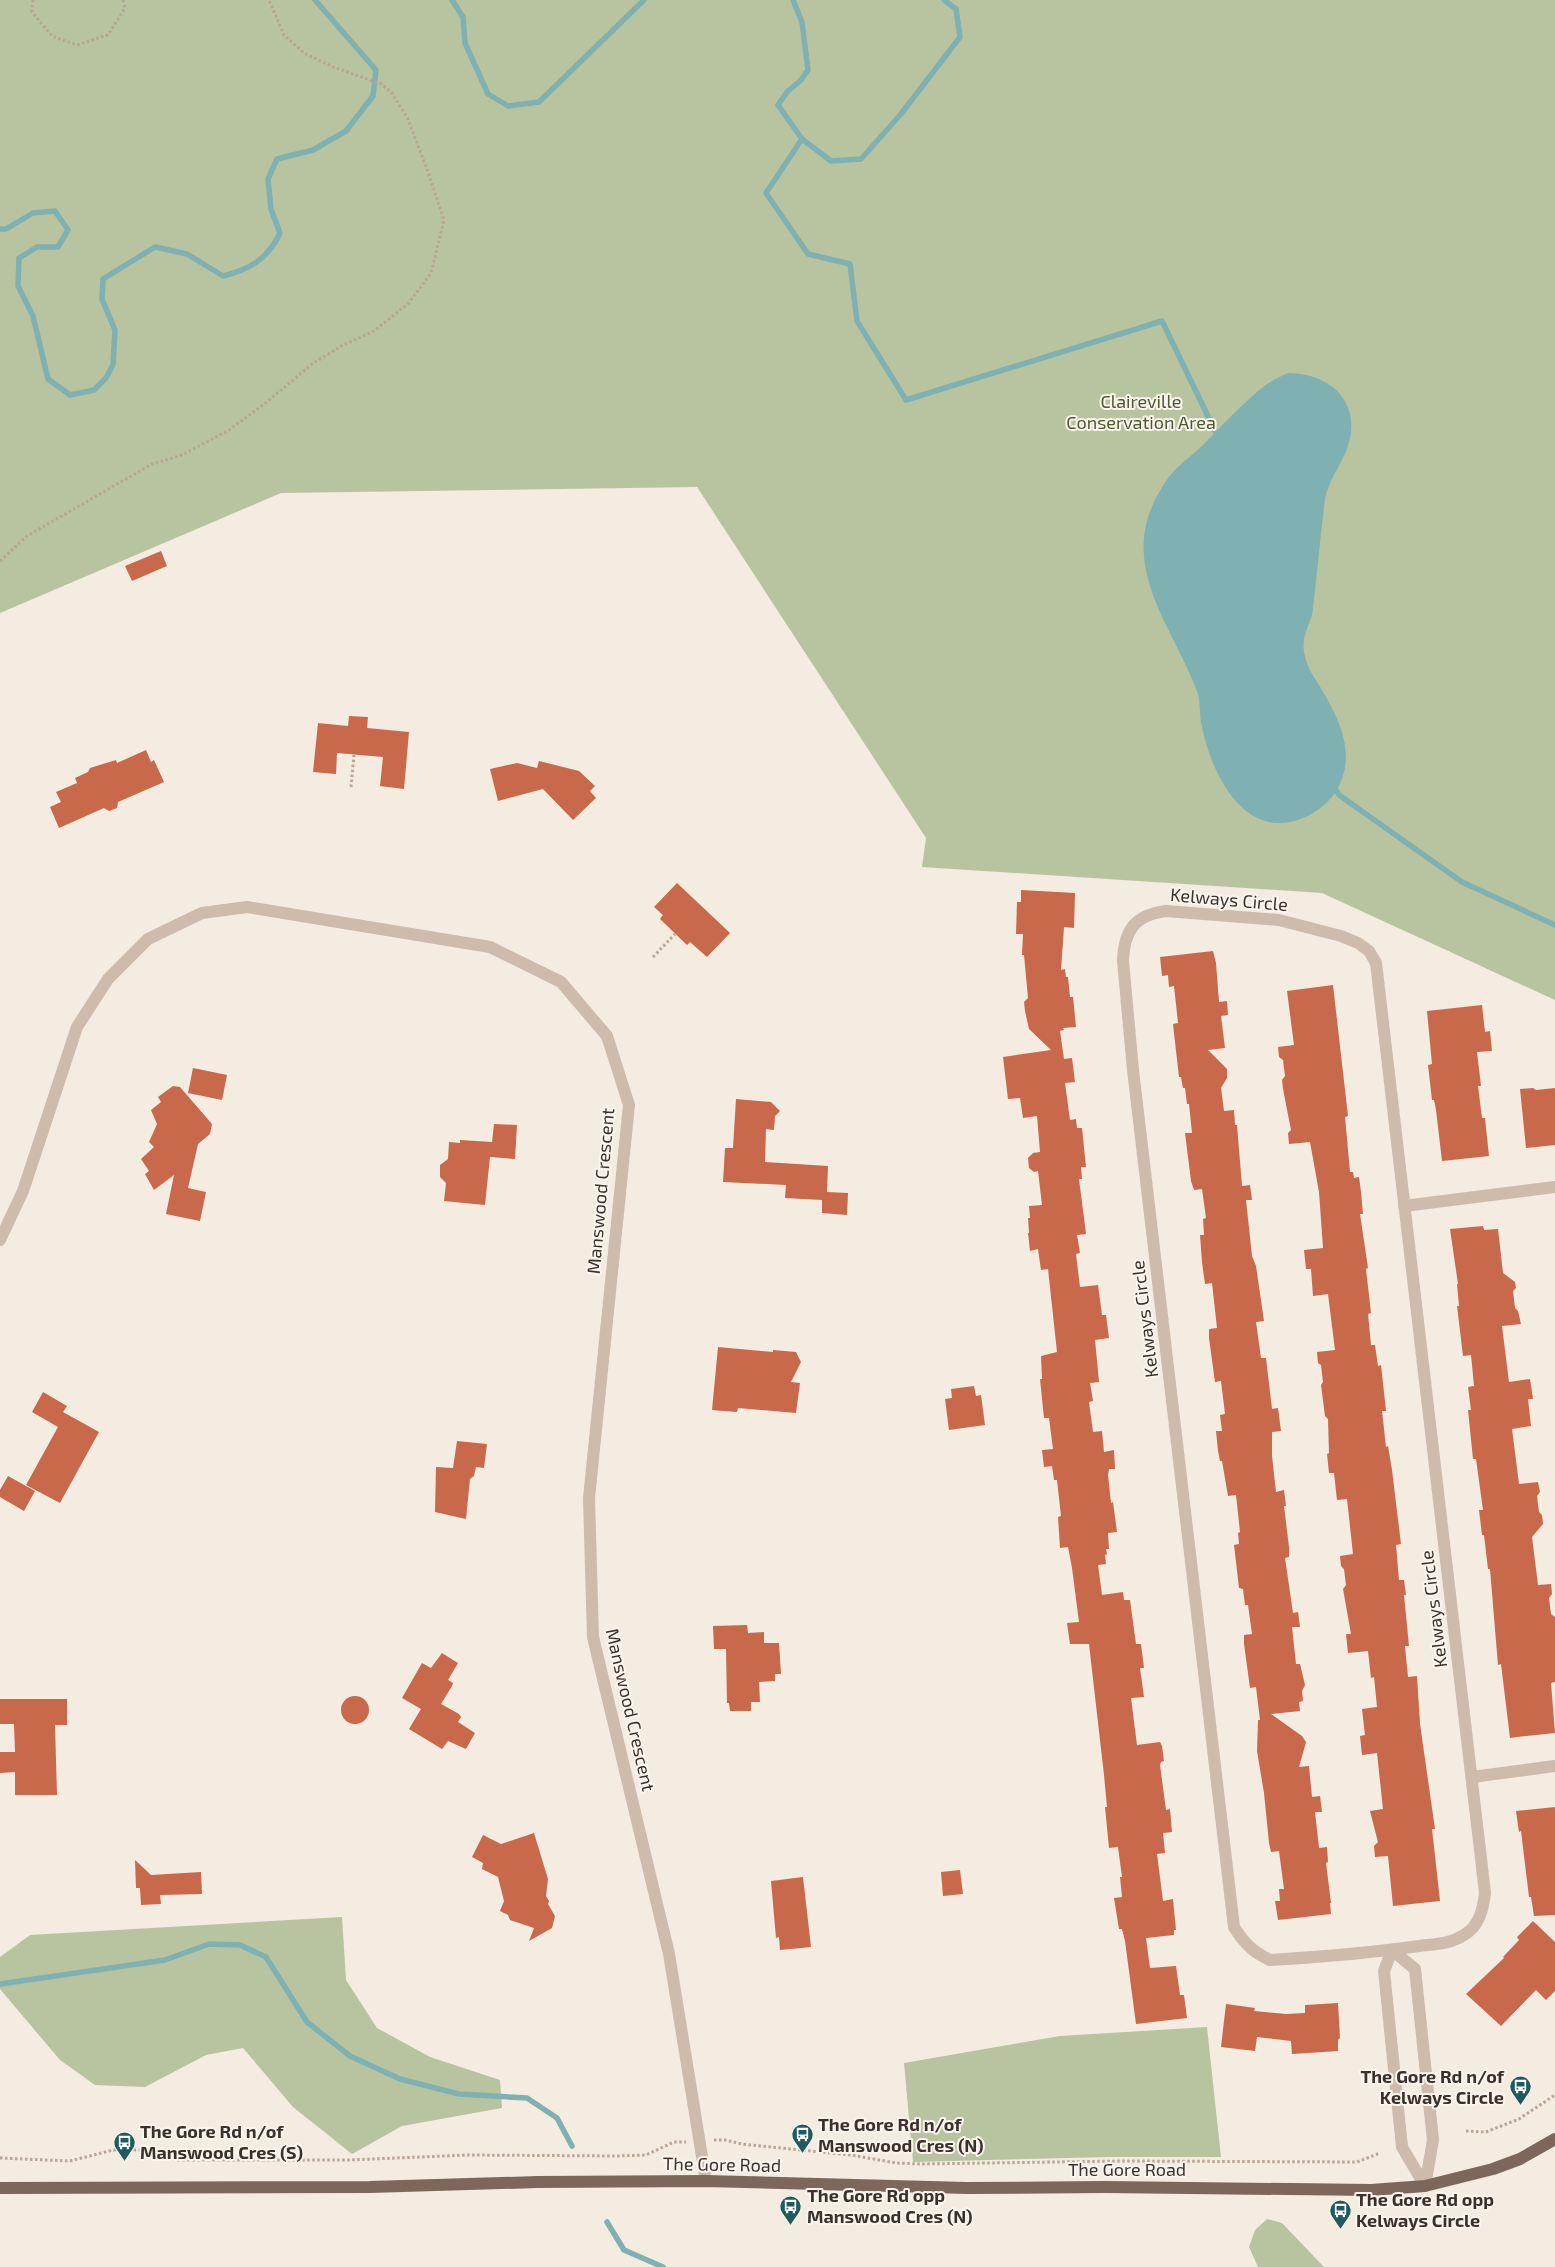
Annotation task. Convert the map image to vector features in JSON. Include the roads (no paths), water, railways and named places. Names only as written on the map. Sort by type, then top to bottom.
[{"type":"main road","name":"The Gore Road","points":[[0,2188],[360,2187],[538,2182],[706,2181],[967,2188],[1105,2187],[1372,2190],[1425,2186],[1494,2169],[1520,2159],[1555,2139]]},
{"type":"street","name":"Manswood Crescent","points":[[0,1240],[23,1191],[77,1027],[108,979],[148,939],[202,913],[247,907],[490,947],[561,982],[607,1036],[628,1105],[589,1498],[594,1637],[669,1954],[706,2181]]},
{"type":"street","name":"Kelways Circle","points":[[1166,911],[1279,920],[1341,936],[1358,943],[1369,952],[1376,963],[1472,1777],[1485,1893],[1483,1910],[1476,1924],[1465,1935],[1448,1943],[1392,1950],[1270,1960],[1255,1952],[1243,1941],[1234,1927],[1136,1089],[1123,961],[1124,946],[1129,932],[1138,920],[1151,913],[1166,911]]},
{"type":"street","points":[[1404,1206],[1555,1187]]},
{"type":"street","points":[[1472,1777],[1555,1766]]},
{"type":"street","points":[[1392,1950],[1415,1969],[1433,2140],[1425,2186],[1402,2147],[1384,1971],[1392,1950]]},
{"type":"water","points":[[1288,373],[1303,374],[1329,384],[1339,393],[1346,404],[1350,416],[1351,430],[1348,446],[1329,486],[1325,499],[1312,616],[1305,634],[1304,643],[1305,657],[1310,669],[1333,709],[1343,735],[1346,761],[1338,788],[1323,806],[1297,820],[1272,822],[1255,817],[1241,807],[1220,777],[1212,760],[1201,723],[1197,691],[1151,588],[1145,563],[1144,537],[1151,510],[1170,476],[1240,407],[1269,383]]},
{"type":"waterway","points":[[0,229],[6,229],[33,213],[55,211],[68,230],[58,247],[37,247],[19,258],[18,286],[33,316],[48,379],[70,395],[94,390],[106,378],[113,365],[115,330],[102,299],[103,279],[155,247],[187,254],[223,276],[242,270],[257,262],[270,250],[280,233],[271,209],[268,179],[277,159],[313,150],[346,131],[373,96],[376,70],[315,0]]},
{"type":"waterway","points":[[452,0],[463,17],[465,43],[488,94],[508,106],[539,102],[644,0]]},
{"type":"waterway","points":[[793,0],[802,22],[808,70],[801,80],[787,92],[778,105],[802,139],[831,161],[861,159],[901,114],[960,37],[956,9],[944,0]]},
{"type":"waterway","points":[[802,139],[766,193],[808,254],[850,264],[857,321],[906,400],[1162,321],[1219,439]]},
{"type":"waterway","points":[[1332,784],[1339,795],[1462,882],[1555,925]]},
{"type":"waterway","points":[[0,1984],[165,1960],[209,1944],[240,1945],[266,1957],[307,2022],[350,2056],[400,2079],[459,2094],[527,2098],[557,2118],[572,2146]]},
{"type":"waterway","points":[[607,2222],[624,2250],[663,2267]]},
{"type":"place","name":"The Gore Rd n/of Kelways Circle","points":[[1520,2106]]},
{"type":"place","name":"The Gore Rd n/of Manswood Cres (N)","points":[[802,2154]]},
{"type":"place","name":"The Gore Rd n/of Manswood Cres (S)","points":[[124,2161]]},
{"type":"place","name":"The Gore Rd opp Manswood Cres (N)","points":[[791,2225]]},
{"type":"place","name":"The Gore Rd opp Kelways Circle","points":[[1340,2229]]},
{"type":"park label","name":"Claireville Conservation Area","points":[[1141,412]]}]
